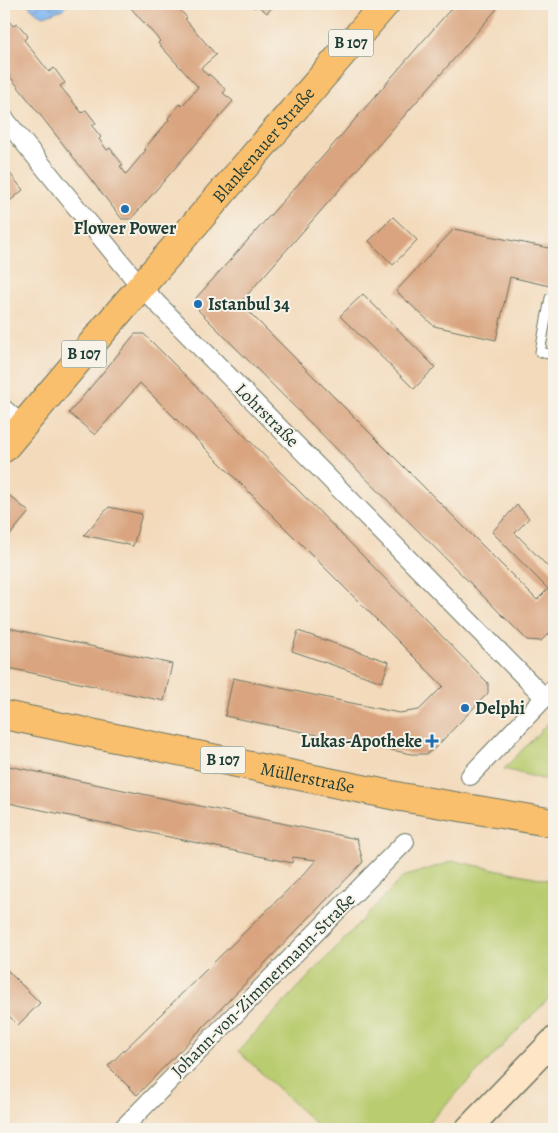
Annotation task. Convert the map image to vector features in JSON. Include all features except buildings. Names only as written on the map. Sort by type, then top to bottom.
[{"type":"main road","name":"Blankenauer Straße","points":[[141,287],[385,4]]},
{"type":"main road","name":"B 107","points":[[4,448],[14,417],[141,287]]},
{"type":"main road","name":"Müllerstraße","points":[[4,715],[401,797],[554,823]]},
{"type":"main road","points":[[468,1129],[554,1040]]},
{"type":"street","name":"Lohrstraße","points":[[4,118],[141,287],[549,693]]},
{"type":"street","points":[[470,776],[549,693]]},
{"type":"street","name":"Johann-von-Zimmermann-Straße","points":[[122,1129],[405,842]]},
{"type":"lane","points":[[550,298],[540,352],[554,355]]},
{"type":"green space","points":[[554,717],[554,782],[504,769]]},
{"type":"green space","points":[[454,861],[554,881],[554,993],[422,1129],[321,1129],[238,1051],[403,877]]},
{"type":"water","points":[[27,4],[67,4],[63,9],[44,16],[37,13]]},
{"type":"place","name":"Flower Power","points":[[125,209]]},
{"type":"place","name":"Istanbul 34","points":[[198,304]]},
{"type":"place","name":"Delphi","points":[[465,708]]},
{"type":"place","name":"Lukas-Apotheke","points":[[432,741]]}]
